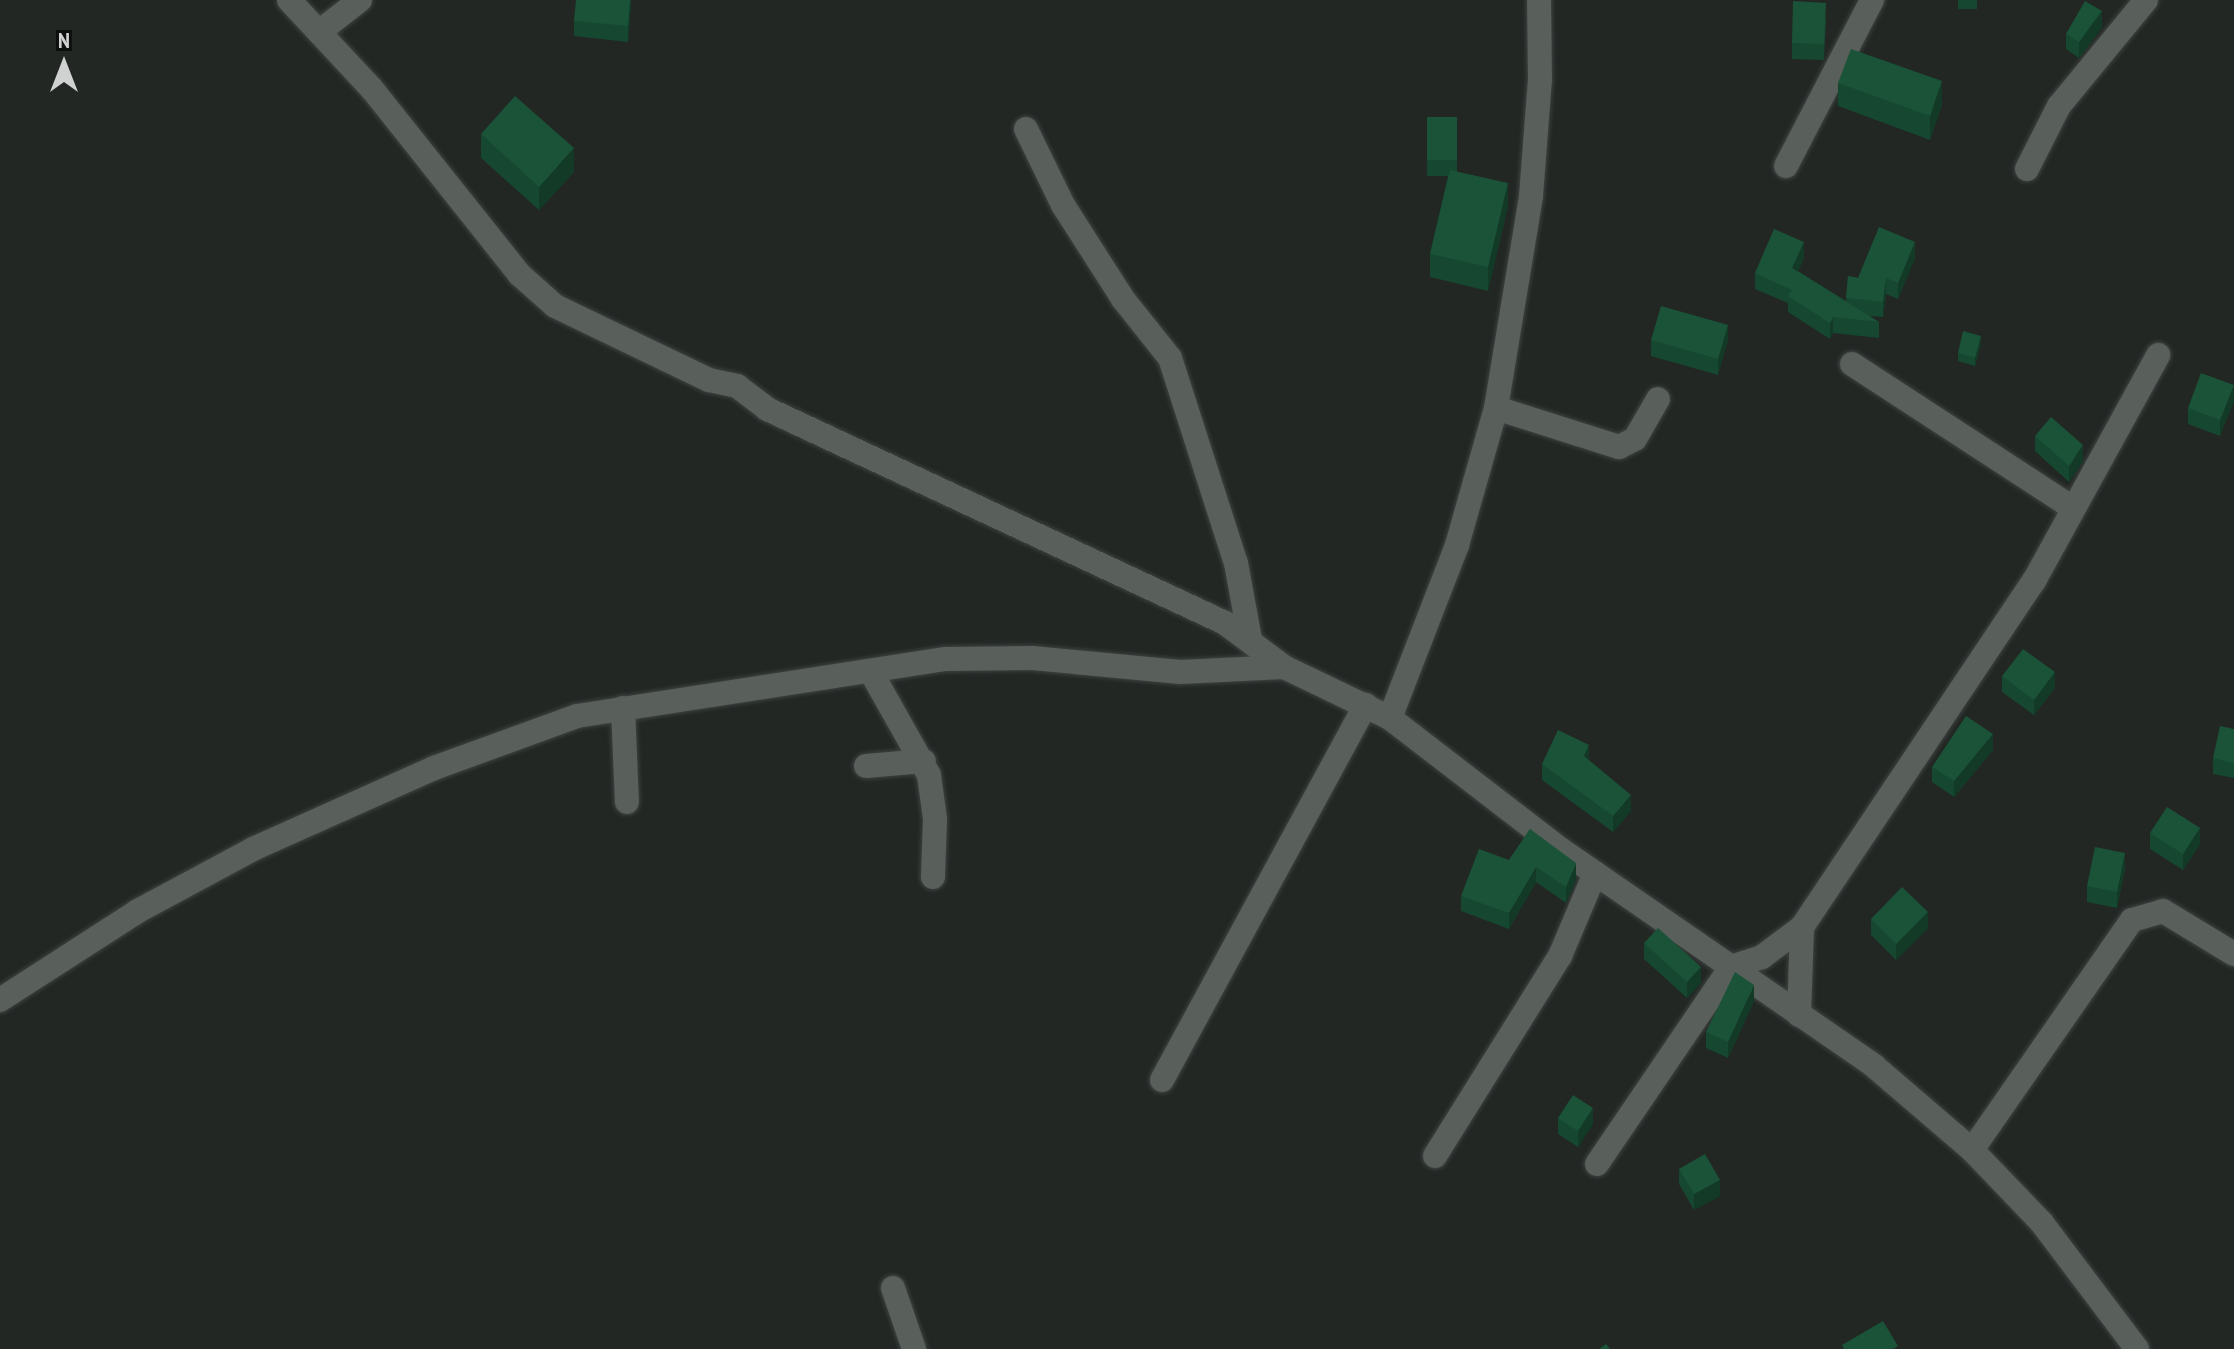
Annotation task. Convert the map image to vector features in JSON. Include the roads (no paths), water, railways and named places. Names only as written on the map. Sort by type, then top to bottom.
[{"type":"street","points":[[289,0],[372,89],[519,274],[555,306],[709,380],[737,386],[767,409],[1086,554],[1250,639],[1284,667],[1390,718],[1595,873],[1874,1066],[1972,1150],[2081,1270],[2137,1349]]},
{"type":"street","points":[[319,32],[360,0]]},
{"type":"street","points":[[1390,718],[1457,545],[1496,408],[1531,196],[1540,80],[1539,0]]},
{"type":"street","points":[[1786,166],[1872,0]]},
{"type":"street","points":[[2027,169],[2059,106],[2146,0]]},
{"type":"street","points":[[1026,129],[1063,205],[1176,372],[1236,563],[1250,639]]},
{"type":"street","points":[[1597,1164],[1731,967],[1762,957],[1802,927],[2034,581],[2158,355]]},
{"type":"street","points":[[1852,364],[2073,508]]},
{"type":"street","points":[[1496,408],[1619,447],[1635,439],[1658,399]]},
{"type":"street","points":[[0,1000],[138,911],[253,849],[532,729],[623,708],[946,659],[1032,658],[1180,672],[1284,667]]},
{"type":"street","points":[[871,672],[924,761],[935,819],[933,877]]},
{"type":"street","points":[[1162,1080],[1366,705]]},
{"type":"street","points":[[623,708],[627,802]]},
{"type":"street","points":[[866,766],[924,761]]},
{"type":"street","points":[[1435,1156],[1560,956],[1595,873]]},
{"type":"street","points":[[1972,1150],[2132,920],[2163,911],[2234,954]]},
{"type":"street","points":[[1799,1015],[1802,927]]},
{"type":"street","points":[[893,1288],[914,1349]]}]
